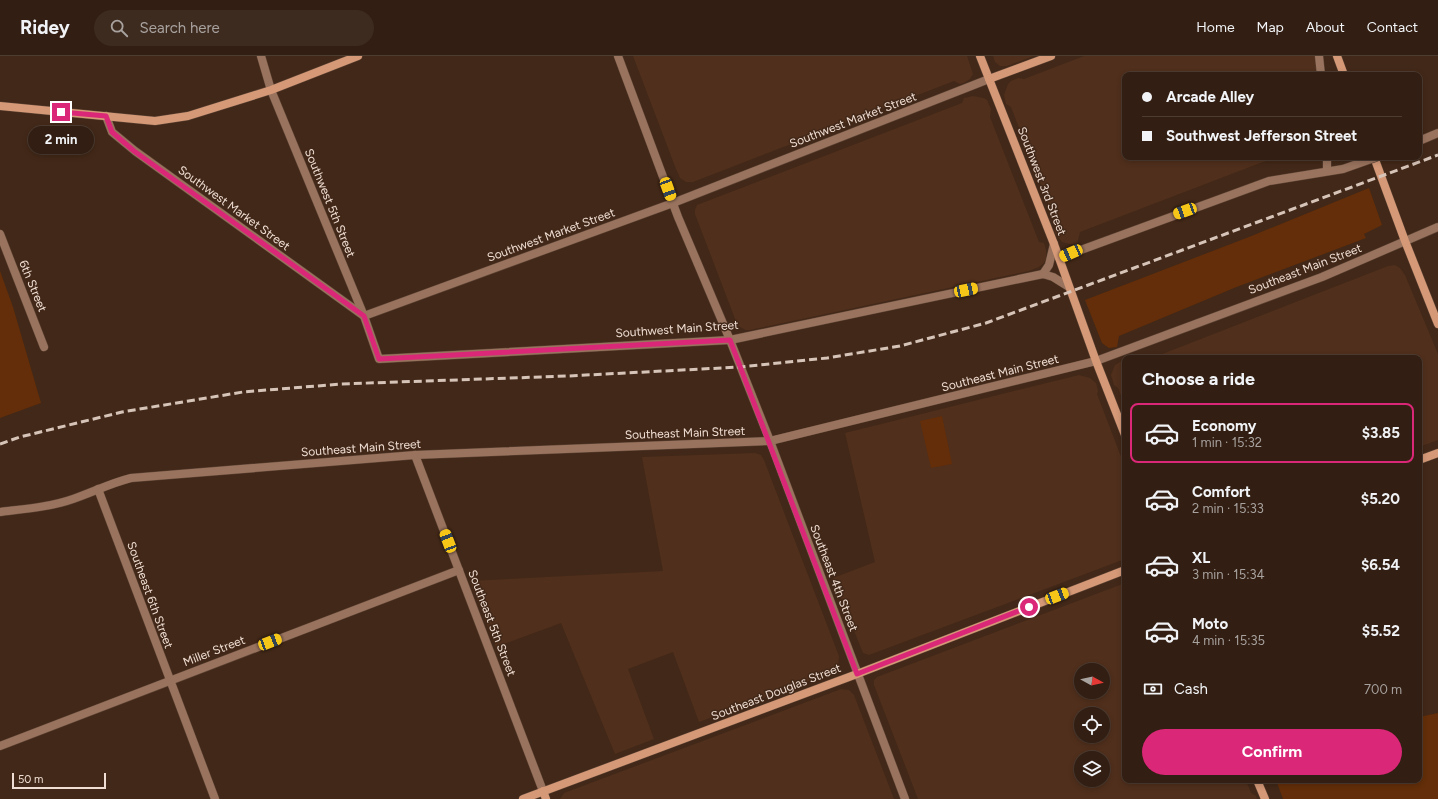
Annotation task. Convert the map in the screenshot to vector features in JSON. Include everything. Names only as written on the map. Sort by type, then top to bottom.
[{"type":"street","name":"Southwest 5th Street","points":[[261,56],[271,90],[364,316],[379,359]]},
{"type":"street","points":[[0,106],[155,121],[188,116],[271,90],[358,56]]},
{"type":"street","name":"Southeast 4th Street","points":[[618,56],[673,204],[730,340],[770,441],[904,799]]},
{"type":"street","name":"Southwest 3rd Street","points":[[980,56],[1060,258],[1096,361],[1122,427]]},
{"type":"street","name":"Southwest Market Street","points":[[106,116],[112,132],[134,151],[364,316],[673,204],[1051,56]]},
{"type":"street","points":[[1319,56],[1321,72]]},
{"type":"street","points":[[1337,56],[1343,72]]},
{"type":"street","points":[[1422,141],[1438,133]]},
{"type":"street","points":[[1326,171],[1327,160]]},
{"type":"street","points":[[1060,258],[1268,181],[1343,169],[1367,160]]},
{"type":"street","points":[[1376,160],[1405,241],[1438,324]]},
{"type":"street","name":"Southeast Main Street","points":[[0,512],[61,503],[116,482],[131,478],[415,455],[770,441],[1096,361],[1322,277],[1438,227]]},
{"type":"street","name":"6th Street","points":[[0,234],[44,347]]},
{"type":"street","points":[[1054,244],[1049,265],[1043,274],[1053,277],[1069,287]]},
{"type":"street","name":"Southwest Main Street","points":[[379,359],[730,340],[1043,274]]},
{"type":"street","points":[[1422,459],[1438,453]]},
{"type":"street","name":"Southeast 5th Street","points":[[415,455],[544,795]]},
{"type":"street","name":"Southeast 6th Street","points":[[98,489],[215,799]]},
{"type":"street","name":"Miller Street","points":[[0,746],[459,570]]},
{"type":"street","name":"Southeast Douglas Street","points":[[523,799],[544,795],[1122,571]]},
{"type":"street","points":[[1259,783],[1265,799]]},
{"type":"shaded area","points":[[633,56],[967,56],[973,74],[970,79],[964,83],[960,84],[954,81],[693,182],[686,182],[680,178],[676,169]]},
{"type":"shaded area","points":[[993,56],[1034,56],[1007,66],[1000,66],[995,62]]},
{"type":"shaded area","points":[[1084,56],[1315,56],[1317,72],[1122,72],[1122,160],[1268,160],[1080,232],[1077,244],[1062,242],[1056,235],[1054,230],[1056,224],[1011,107],[1006,104],[1004,95],[1008,84],[1018,78],[1024,79]]},
{"type":"shaded area","points":[[973,96],[987,100],[991,109],[990,117],[1039,242],[1044,243],[1046,259],[1044,263],[1029,271],[750,330],[746,330],[737,324],[695,214],[697,205],[962,103],[964,98]]},
{"type":"shaded area","points":[[1369,188],[1382,225],[1364,234],[1366,238],[1234,288],[1119,336],[1117,347],[1109,348],[1102,343],[1085,300],[1249,237]]},
{"type":"shaded area","points":[[1395,265],[1400,268],[1405,275],[1438,354],[1438,440],[1422,446],[1422,355],[1160,355],[1388,266]]},
{"type":"shaded area","points":[[0,271],[13,307],[41,403],[0,418]]},
{"type":"shaded area","points":[[1122,361],[1122,398],[1118,388],[1114,385],[1111,375],[1115,365]]},
{"type":"shaded area","points":[[1079,375],[1090,378],[1096,383],[1098,391],[1097,394],[1122,459],[1122,560],[869,655],[863,653],[833,578],[875,562],[845,433]]},
{"type":"shaded area","points":[[942,416],[952,464],[931,468],[920,421]]},
{"type":"shaded area","points":[[755,453],[761,455],[764,460],[839,656],[838,666],[830,673],[699,722],[673,652],[628,669],[654,739],[615,754],[561,623],[496,647],[470,581],[663,571],[642,457]]},
{"type":"shaded area","points":[[1122,584],[1122,783],[1247,783],[1251,793],[1256,796],[1257,799],[918,799],[874,685],[874,680],[877,677]]},
{"type":"shaded area","points":[[841,689],[849,690],[854,695],[894,799],[560,799],[564,793]]},
{"type":"shaded area","points":[[1438,713],[1438,799],[1283,799],[1277,783],[1422,783],[1422,716]]},
{"type":"railway","points":[[0,444],[20,437],[122,412],[243,392],[341,384],[568,376],[740,367],[827,358],[900,346],[986,323],[1438,155]]},
{"type":"route","points":[[61,112],[106,116],[112,132],[134,151],[364,316],[379,359],[730,340],[770,441],[857,674],[1029,607]]}]
